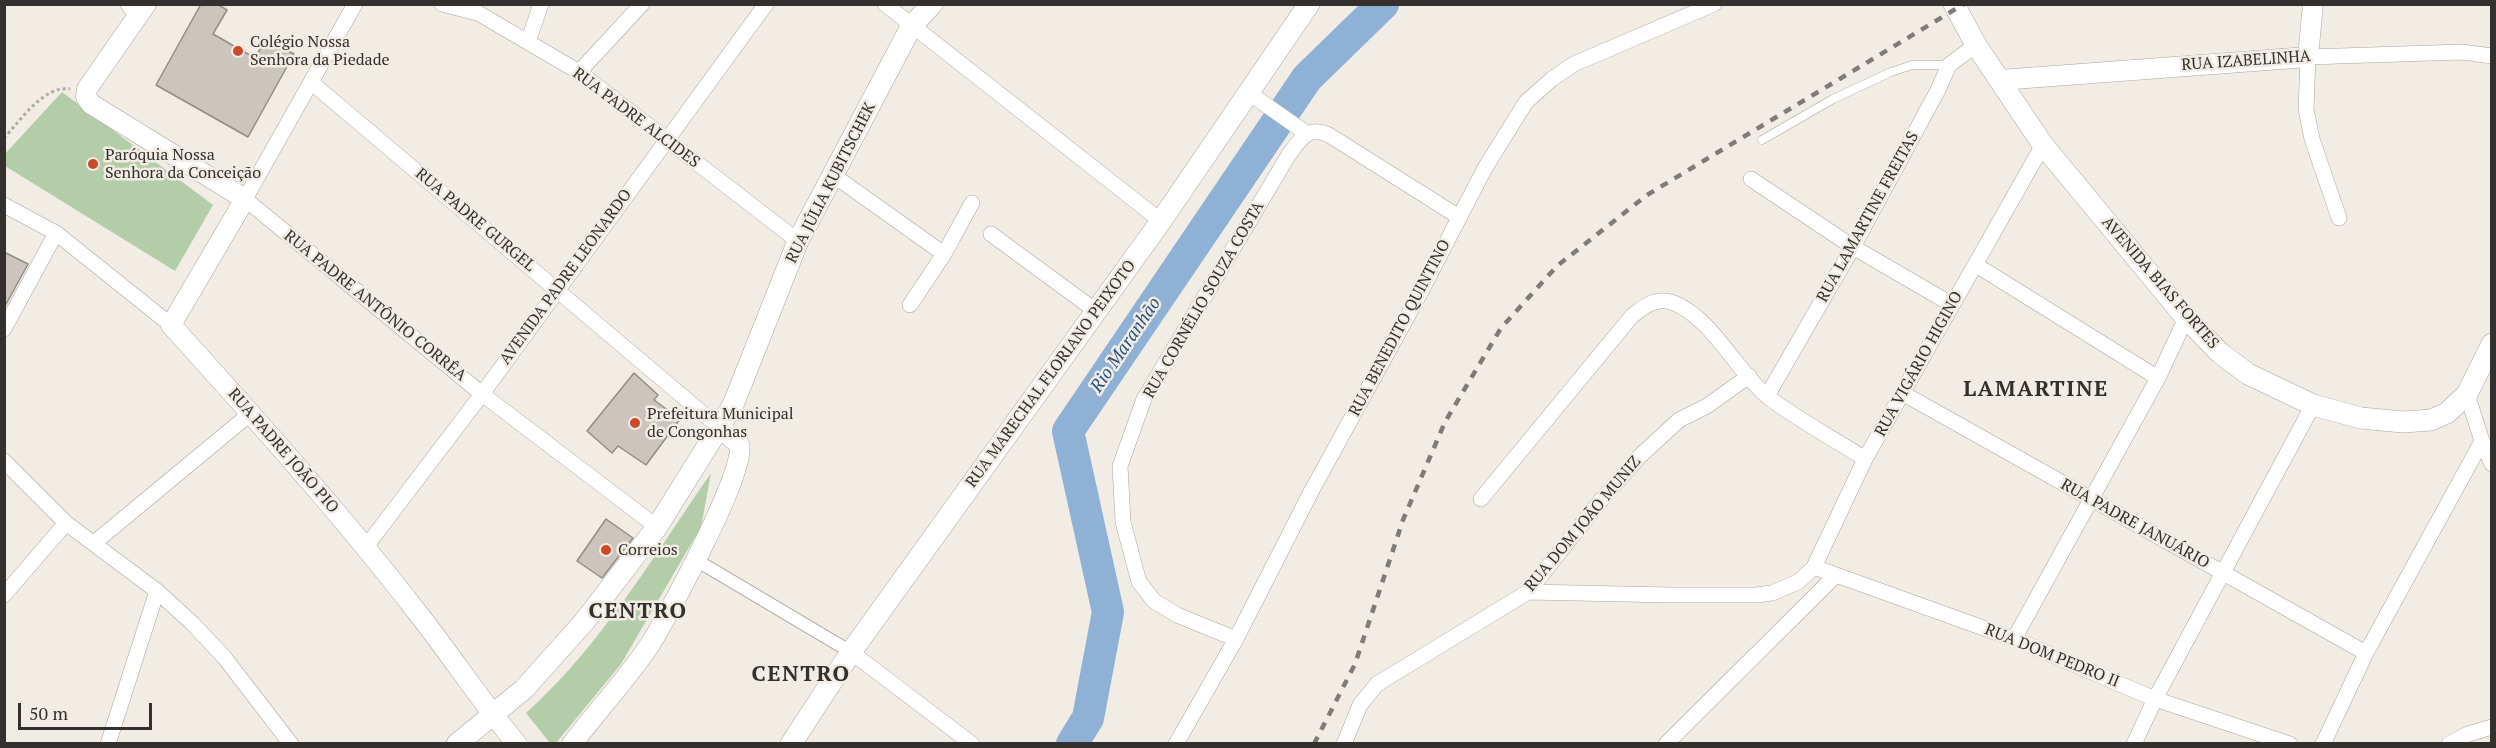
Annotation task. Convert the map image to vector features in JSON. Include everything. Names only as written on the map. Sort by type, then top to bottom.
[{"type":"main road","name":"RUA JÚLIA KUBITSCHEK","points":[[457,744],[524,689],[584,622],[657,527],[733,405],[798,241],[911,27],[932,4]]},
{"type":"main road","name":"RUA MARECHAL FLORIANO PEIXOTO","points":[[791,744],[851,652],[1096,311],[1161,221],[1256,98],[1309,4]]},
{"type":"main road","name":"AVENIDA BIAS FORTES","points":[[1954,4],[1976,45],[2043,145],[2186,318],[2220,353],[2248,374],[2313,405],[2361,418],[2403,422],[2431,420],[2447,413],[2467,394],[2490,352]]},
{"type":"street","points":[[171,325],[312,83],[355,4]]},
{"type":"street","name":"RUA PADRE ALCIDES","points":[[442,4],[473,9],[579,72],[798,241]]},
{"type":"street","points":[[528,42],[541,4]]},
{"type":"street","points":[[579,72],[642,4]]},
{"type":"street","name":"AVENIDA PADRE LEONARDO","points":[[365,548],[482,394],[766,4]]},
{"type":"street","points":[[885,4],[911,27],[1161,221]]},
{"type":"street","name":"RUA BENEDITO QUINTINO","points":[[1176,744],[1236,639],[1312,490],[1417,299],[1485,168],[1526,102],[1552,79],[1574,64],[1714,4]]},
{"type":"street","points":[[2313,4],[2306,109],[2312,139],[2339,218]]},
{"type":"street","points":[[86,97],[87,89],[137,9]]},
{"type":"street","name":"RUA LAMARTINE FREITAS","points":[[1767,396],[1853,247],[1938,90],[1949,65],[1976,45]]},
{"type":"street","name":"RUA IZABELINHA","points":[[2000,80],[2308,57],[2462,51],[2492,56]]},
{"type":"street","name":"RUA PADRE GURGEL","points":[[312,83],[720,428]]},
{"type":"street","name":"RUA PADRE ANTÔNIO CORRÊA","points":[[86,97],[91,104],[245,199],[482,394],[657,527]]},
{"type":"street","points":[[1256,98],[1306,133],[1312,130],[1329,135],[1459,217]]},
{"type":"street","name":"RUA CORNÉLIO SOUZA COSTA","points":[[1236,639],[1177,615],[1154,601],[1139,582],[1123,522],[1120,466],[1144,399],[1288,156],[1306,133]]},
{"type":"street","name":"RUA VIGÁRIO HIGINO","points":[[1528,592],[1671,596],[1756,595],[1772,593],[1798,582],[1814,567],[1865,459],[1904,394],[1951,304],[1976,265],[2043,145]]},
{"type":"street","points":[[833,175],[944,254]]},
{"type":"street","points":[[1751,179],[1853,247],[1951,304]]},
{"type":"street","points":[[910,305],[944,254],[972,203]]},
{"type":"street","name":"RUA PADRE JOÃO PIO","points":[[4,205],[56,233],[171,325],[310,479],[421,617],[493,716],[517,744]]},
{"type":"street","points":[[4,329],[56,233]]},
{"type":"street","points":[[991,234],[1096,311]]},
{"type":"street","points":[[1976,265],[2158,378]]},
{"type":"street","points":[[1481,499],[1632,316],[1646,306],[1663,301],[1681,307],[1701,322],[1767,396],[1865,459]]},
{"type":"street","points":[[2014,639],[2158,378],[2186,318]]},
{"type":"street","name":"RUA DOM JOÃO MUNIZ","points":[[1344,744],[1360,705],[1377,684],[1528,592],[1597,505],[1640,456],[1679,420],[1707,406],[1749,376]]},
{"type":"street","name":"RUA PADRE JANUÁRIO","points":[[1904,394],[2366,653]]},
{"type":"street","points":[[2467,394],[2492,464]]},
{"type":"street","points":[[2134,744],[2155,699],[2313,405]]},
{"type":"street","points":[[94,543],[251,413]]},
{"type":"street","points":[[572,744],[650,643],[696,560],[729,488],[740,456],[739,444],[720,428]]},
{"type":"street","points":[[2324,744],[2366,653],[2482,441]]},
{"type":"street","points":[[4,461],[66,523],[157,591],[194,624],[224,657],[291,744]]},
{"type":"street","points":[[4,596],[66,523]]},
{"type":"street","points":[[696,560],[851,652],[972,744]]},
{"type":"street","name":"RUA DOM PEDRO II","points":[[1814,567],[2014,639],[2155,699],[2290,744]]},
{"type":"street","points":[[1666,744],[1836,575]]},
{"type":"street","points":[[108,744],[157,591]]},
{"type":"street","points":[[2450,744],[2468,734],[2492,726]]},
{"type":"lane","points":[[1762,140],[1833,99],[1891,72],[1912,65],[1949,65]]},
{"type":"path","points":[[4,138],[44,97],[54,91],[62,88],[71,89],[86,97]]},
{"type":"green space","points":[[62,92],[213,205],[175,271],[5,166],[4,155]]},
{"type":"green space","points":[[711,473],[701,527],[621,664],[556,743],[550,743],[526,713],[579,659],[625,599]]},
{"type":"building","points":[[201,4],[217,4],[227,10],[213,34],[255,58],[266,39],[294,54],[248,137],[156,85]]},
{"type":"building","points":[[4,252],[28,264],[4,308]]},
{"type":"building","name":"Prefeitura Municipal de Congonhas","points":[[634,373],[658,395],[654,400],[680,419],[646,465],[618,446],[612,453],[587,431]]},
{"type":"building","name":"Correios","points":[[606,519],[633,538],[602,578],[577,561]]},
{"type":"waterway","name":"Rio Maranhão","points":[[1072,744],[1088,718],[1108,612],[1068,431],[1307,78],[1383,4]]},
{"type":"railway","points":[[1314,744],[1355,664],[1403,520],[1445,422],[1501,328],[1557,266],[1647,195],[1964,4]]},
{"type":"place","name":"Colégio Nossa Senhora da Piedade","points":[[238,51]]},
{"type":"place","name":"Paróquia Nossa Senhora da Conceição","points":[[93,164]]},
{"type":"place","name":"Prefeitura Municipal de Congonhas","points":[[635,423]]},
{"type":"place","name":"Correios","points":[[606,550]]},
{"type":"district","name":"LAMARTINE","points":[[2036,390]]},
{"type":"district","name":"CENTRO","points":[[638,612]]},
{"type":"district","name":"CENTRO","points":[[801,675]]}]
